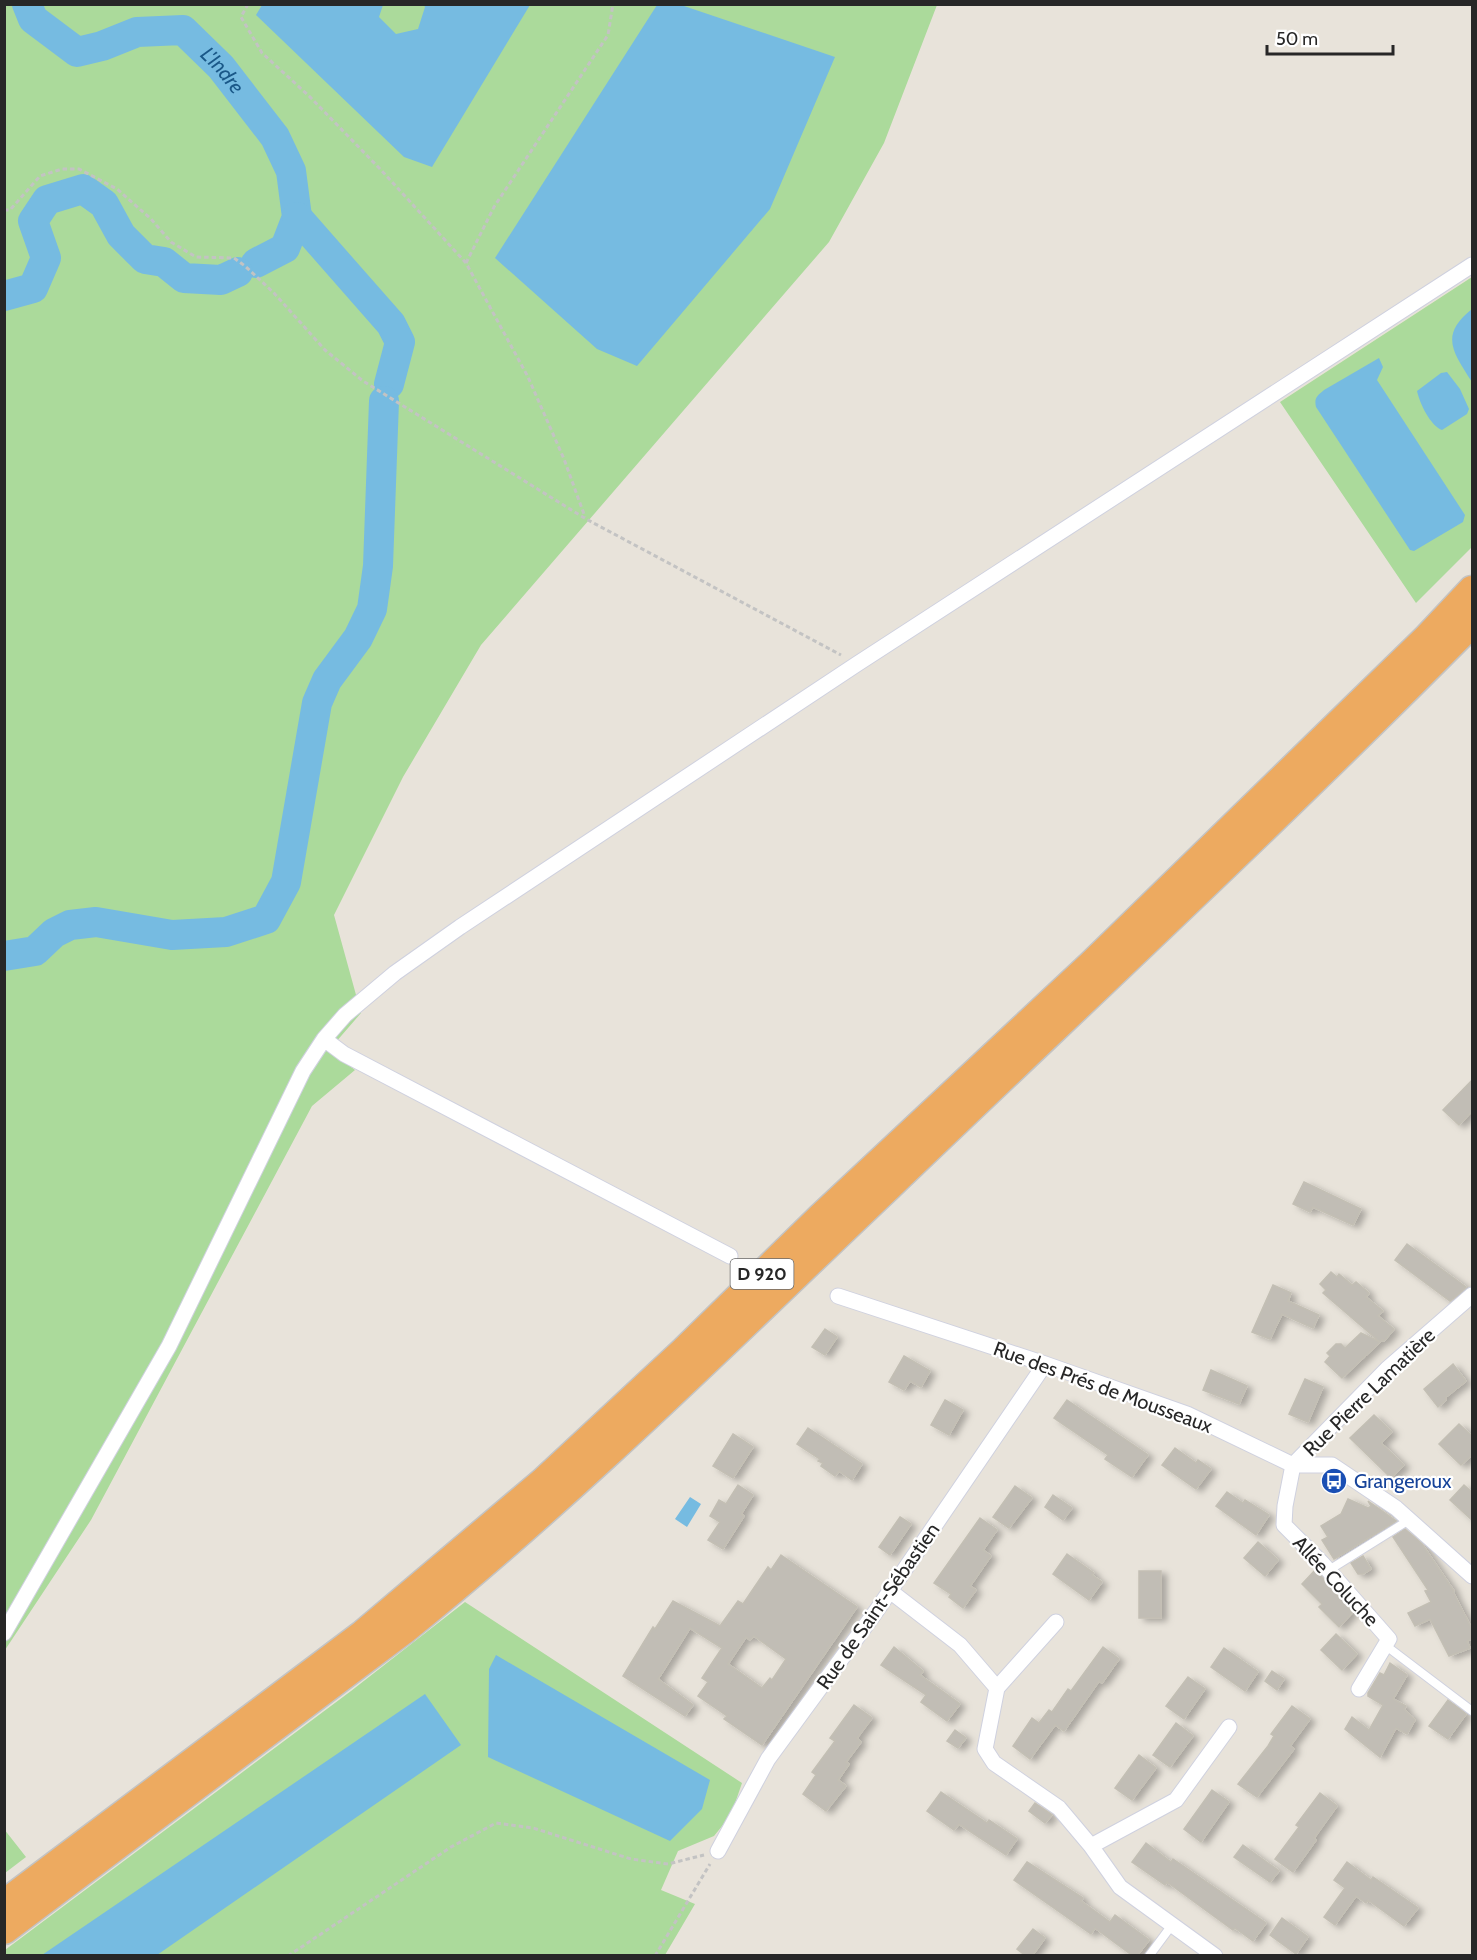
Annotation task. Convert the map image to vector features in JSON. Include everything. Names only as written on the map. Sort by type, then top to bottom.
[{"type":"highway","name":"D 920","points":[[4,1904],[362,1635],[543,1482],[1092,964],[1428,639],[1473,590]]},
{"type":"highway","name":"D 920","points":[[4,1930],[454,1590],[623,1438],[1316,778],[1473,623]]},
{"type":"highway","points":[[1407,689],[1473,638]]},
{"type":"street","points":[[4,1633],[169,1346],[293,1091],[324,1039],[345,1015],[395,973],[460,927],[857,664],[1473,266]]},
{"type":"street","points":[[324,1039],[345,1054],[730,1256]]},
{"type":"street","name":"Rue Pierre Lamatière","points":[[1293,1465],[1387,1369],[1473,1295]]},
{"type":"street","name":"Rue des Prés de Mousseaux","points":[[838,1296],[1045,1364],[1187,1414],[1293,1465],[1332,1466],[1396,1508],[1473,1576]]},
{"type":"street","name":"Rue de Saint-Sébastien","points":[[718,1851],[768,1759],[890,1591],[1045,1364]]},
{"type":"street","name":"Allée Coluche","points":[[1293,1465],[1285,1506],[1284,1525],[1329,1570],[1389,1639],[1359,1689]]},
{"type":"street","points":[[890,1591],[960,1645],[998,1688]]},
{"type":"street","points":[[1056,1622],[998,1688],[985,1749],[994,1763],[1059,1808],[1091,1846],[1120,1887],[1215,1956]]},
{"type":"street","points":[[1091,1846],[1176,1800],[1229,1727]]},
{"type":"lane","points":[[1329,1570],[1409,1520]]},
{"type":"lane","points":[[1385,1645],[1473,1711]]},
{"type":"lane","points":[[1149,1956],[1172,1925]]},
{"type":"path","points":[[248,4],[241,16],[262,53],[309,96],[382,171],[466,263],[528,376],[564,459],[586,519]]},
{"type":"path","points":[[466,263],[494,207],[608,35],[613,4]]},
{"type":"path","points":[[4,210],[10,210],[40,176],[62,169],[79,170],[117,189],[151,219],[171,242],[196,257],[234,258],[245,266],[274,293],[325,350],[363,381],[586,519],[857,664]]},
{"type":"path","points":[[288,1956],[451,1846],[496,1824],[533,1828],[631,1859],[668,1864],[718,1851]]},
{"type":"path","points":[[655,1956],[718,1851]]},
{"type":"green space","points":[[5,5],[937,5],[884,143],[829,242],[481,645],[403,777],[334,915],[361,1013],[329,1050],[355,1070],[312,1106],[91,1520],[5,1650]]},
{"type":"green space","points":[[1472,277],[1472,547],[1416,603],[1280,402]]},
{"type":"green space","points":[[465,1602],[742,1783],[731,1815],[714,1836],[678,1851],[661,1890],[695,1904],[665,1955],[5,1956],[5,1950],[351,1691]]},
{"type":"green space","points":[[4,1829],[26,1857],[5,1873],[4,1873]]},
{"type":"water","points":[[262,5],[383,5],[379,17],[396,34],[418,29],[424,5],[530,5],[432,167],[404,157],[256,15]]},
{"type":"water","points":[[657,5],[681,5],[835,57],[770,209],[637,366],[597,349],[495,258]]},
{"type":"water","points":[[1472,309],[1472,382],[1455,353],[1452,336],[1455,327]]},
{"type":"water","points":[[1379,358],[1383,367],[1377,380],[1465,515],[1463,522],[1414,551],[1410,550],[1316,407],[1315,401],[1324,390]]},
{"type":"water","points":[[1447,372],[1460,389],[1469,409],[1467,414],[1442,430],[1433,424],[1426,414],[1417,391],[1441,373]]},
{"type":"water","points":[[690,1497],[701,1504],[687,1527],[675,1519]]},
{"type":"water","points":[[496,1655],[710,1780],[702,1809],[670,1841],[488,1757],[489,1669]]},
{"type":"water","points":[[425,1694],[461,1745],[157,1955],[42,1955]]},
{"type":"building","points":[[1473,1079],[1473,1110],[1459,1125],[1443,1110]]},
{"type":"building","points":[[1304,1182],[1361,1209],[1353,1225],[1313,1207],[1310,1212],[1293,1204]]},
{"type":"building","points":[[1407,1244],[1466,1287],[1450,1301],[1395,1260]]},
{"type":"building","points":[[1331,1272],[1337,1277],[1339,1274],[1352,1285],[1356,1282],[1369,1293],[1366,1297],[1383,1311],[1378,1316],[1394,1329],[1384,1341],[1380,1342],[1323,1293],[1326,1290],[1320,1284]]},
{"type":"building","points":[[1273,1285],[1291,1293],[1288,1301],[1319,1315],[1313,1328],[1282,1314],[1270,1339],[1252,1332]]},
{"type":"building","points":[[825,1329],[837,1337],[825,1355],[812,1347]]},
{"type":"building","points":[[1361,1333],[1380,1342],[1342,1378],[1325,1362],[1330,1356],[1327,1353],[1336,1344],[1341,1344],[1345,1348]]},
{"type":"building","points":[[904,1356],[930,1371],[921,1387],[910,1381],[904,1390],[889,1382]]},
{"type":"building","points":[[1453,1364],[1466,1381],[1446,1397],[1446,1400],[1438,1407],[1424,1389]]},
{"type":"building","points":[[1211,1370],[1247,1386],[1239,1404],[1203,1390]]},
{"type":"building","points":[[1305,1379],[1323,1387],[1308,1422],[1289,1414]]},
{"type":"building","points":[[945,1400],[963,1410],[949,1435],[931,1425]]},
{"type":"building","points":[[1067,1400],[1148,1455],[1132,1477],[1105,1459],[1108,1455],[1054,1418]]},
{"type":"building","points":[[1374,1415],[1392,1432],[1381,1443],[1404,1465],[1391,1478],[1350,1438]]},
{"type":"building","points":[[1459,1424],[1473,1437],[1473,1454],[1461,1465],[1439,1444]]},
{"type":"building","points":[[808,1428],[862,1464],[852,1480],[839,1471],[835,1476],[821,1466],[823,1463],[818,1461],[820,1459],[797,1444]]},
{"type":"building","points":[[733,1434],[753,1447],[733,1478],[713,1466]]},
{"type":"building","points":[[1175,1448],[1196,1463],[1198,1460],[1211,1469],[1196,1489],[1162,1465]]},
{"type":"building","points":[[738,1485],[753,1495],[741,1514],[744,1516],[723,1549],[708,1540],[720,1522],[710,1516],[719,1500],[726,1504]]},
{"type":"building","points":[[1464,1485],[1473,1493],[1473,1521],[1450,1500]]},
{"type":"building","points":[[1015,1486],[1032,1498],[1009,1528],[993,1517]]},
{"type":"building","points":[[1227,1492],[1243,1503],[1245,1500],[1269,1515],[1256,1535],[1216,1506]]},
{"type":"building","points":[[1053,1495],[1072,1508],[1063,1520],[1045,1507]]},
{"type":"building","points":[[1348,1499],[1368,1508],[1371,1506],[1368,1501],[1396,1521],[1334,1559],[1322,1540],[1328,1537],[1321,1526],[1341,1514]]},
{"type":"building","points":[[900,1517],[911,1524],[890,1555],[879,1547]]},
{"type":"building","points":[[980,1518],[997,1530],[983,1550],[991,1556],[970,1586],[976,1590],[963,1608],[949,1597],[951,1594],[934,1583]]},
{"type":"building","points":[[1405,1529],[1422,1544],[1454,1591],[1473,1631],[1473,1638],[1467,1641],[1470,1648],[1449,1656],[1430,1619],[1415,1626],[1408,1613],[1431,1602],[1425,1591],[1428,1590],[1393,1537]]},
{"type":"building","points":[[1258,1542],[1278,1560],[1265,1576],[1244,1558]]},
{"type":"building","points":[[1067,1554],[1094,1573],[1092,1575],[1102,1582],[1089,1600],[1053,1574]]},
{"type":"building","points":[[781,1555],[857,1607],[762,1745],[724,1719],[727,1716],[698,1696],[708,1682],[702,1678],[722,1648],[690,1628],[658,1679],[693,1705],[685,1716],[623,1676],[653,1627],[655,1629],[673,1601],[720,1626],[738,1601],[743,1604],[768,1567],[771,1570]],"holes":[[[754,1636],[786,1659],[772,1680],[770,1678],[762,1688],[728,1664],[746,1637],[750,1640]]]},
{"type":"building","points":[[1363,1556],[1371,1569],[1358,1574],[1351,1563]]},
{"type":"building","points":[[1315,1570],[1353,1612],[1339,1627],[1319,1607],[1322,1604],[1302,1584]]},
{"type":"building","points":[[1139,1571],[1161,1571],[1161,1618],[1139,1618]]},
{"type":"building","points":[[1336,1634],[1357,1654],[1342,1670],[1321,1650]]},
{"type":"building","points":[[894,1647],[923,1671],[920,1675],[960,1704],[947,1721],[921,1702],[926,1695],[881,1665]]},
{"type":"building","points":[[1103,1647],[1119,1659],[1102,1683],[1099,1681],[1064,1731],[1055,1725],[1030,1759],[1013,1746],[1032,1718],[1039,1723],[1049,1710],[1052,1712],[1068,1689],[1071,1691]]},
{"type":"building","points":[[1224,1648],[1258,1672],[1245,1691],[1211,1667]]},
{"type":"building","points":[[1390,1663],[1407,1675],[1393,1699],[1406,1706],[1404,1709],[1415,1720],[1407,1734],[1396,1728],[1380,1757],[1345,1729],[1352,1717],[1369,1730],[1383,1705],[1368,1696],[1368,1693],[1380,1673],[1384,1675]]},
{"type":"building","points":[[1272,1671],[1284,1679],[1277,1690],[1265,1681]]},
{"type":"building","points":[[1188,1677],[1205,1689],[1184,1719],[1166,1706]]},
{"type":"building","points":[[1448,1700],[1466,1714],[1448,1739],[1429,1726]]},
{"type":"building","points":[[854,1705],[872,1718],[857,1738],[861,1742],[846,1762],[849,1764],[838,1780],[846,1786],[826,1811],[803,1794],[816,1775],[812,1772],[835,1741],[830,1738]]},
{"type":"building","points":[[1292,1706],[1310,1719],[1290,1746],[1294,1749],[1257,1797],[1238,1784],[1268,1746],[1274,1736],[1271,1734]]},
{"type":"building","points":[[1176,1723],[1193,1736],[1170,1767],[1153,1755]]},
{"type":"building","points":[[955,1730],[966,1738],[958,1748],[947,1741]]},
{"type":"building","points":[[1139,1755],[1156,1768],[1132,1800],[1115,1788]]},
{"type":"building","points":[[1212,1790],[1229,1802],[1201,1842],[1184,1829]]},
{"type":"building","points":[[941,1792],[987,1823],[989,1820],[1017,1839],[1006,1855],[959,1824],[954,1830],[927,1811]]},
{"type":"building","points":[[1320,1793],[1337,1806],[1293,1872],[1275,1859],[1299,1827],[1296,1825]]},
{"type":"building","points":[[1035,1803],[1052,1815],[1045,1823],[1029,1811]]},
{"type":"building","points":[[1146,1843],[1171,1862],[1173,1859],[1266,1923],[1253,1941],[1235,1928],[1233,1930],[1167,1882],[1165,1885],[1132,1862]]},
{"type":"building","points":[[1243,1845],[1279,1871],[1270,1882],[1234,1857]]},
{"type":"building","points":[[1027,1862],[1083,1898],[1081,1901],[1110,1922],[1115,1915],[1149,1940],[1137,1956],[1133,1956],[1095,1928],[1091,1934],[1014,1880]]},
{"type":"building","points":[[1347,1862],[1371,1880],[1373,1877],[1418,1908],[1404,1926],[1368,1900],[1366,1903],[1356,1896],[1335,1925],[1324,1917],[1345,1888],[1334,1880]]},
{"type":"building","points":[[1282,1918],[1308,1937],[1296,1954],[1270,1935]]},
{"type":"building","points":[[1033,1929],[1045,1938],[1032,1956],[1026,1956],[1017,1949]]},
{"type":"waterway","name":"L'Indre","points":[[27,4],[33,19],[77,52],[102,46],[137,32],[183,30],[221,67],[275,137],[291,171],[297,217],[285,248],[256,263]]},
{"type":"waterway","name":"L'Indre","points":[[4,296],[33,288],[46,258],[33,221],[47,200],[83,189],[104,204],[121,235],[145,259],[164,262],[184,278],[221,280],[238,272]]},
{"type":"waterway","points":[[297,217],[391,324],[400,342],[389,384]]},
{"type":"waterway","points":[[4,956],[35,951],[54,933],[70,925],[96,922],[172,935],[226,932],[266,919],[286,882],[317,703],[327,680],[358,638],[372,609],[378,566],[384,401]]},
{"type":"place","name":"Grangeroux","points":[[1334,1481]]}]
